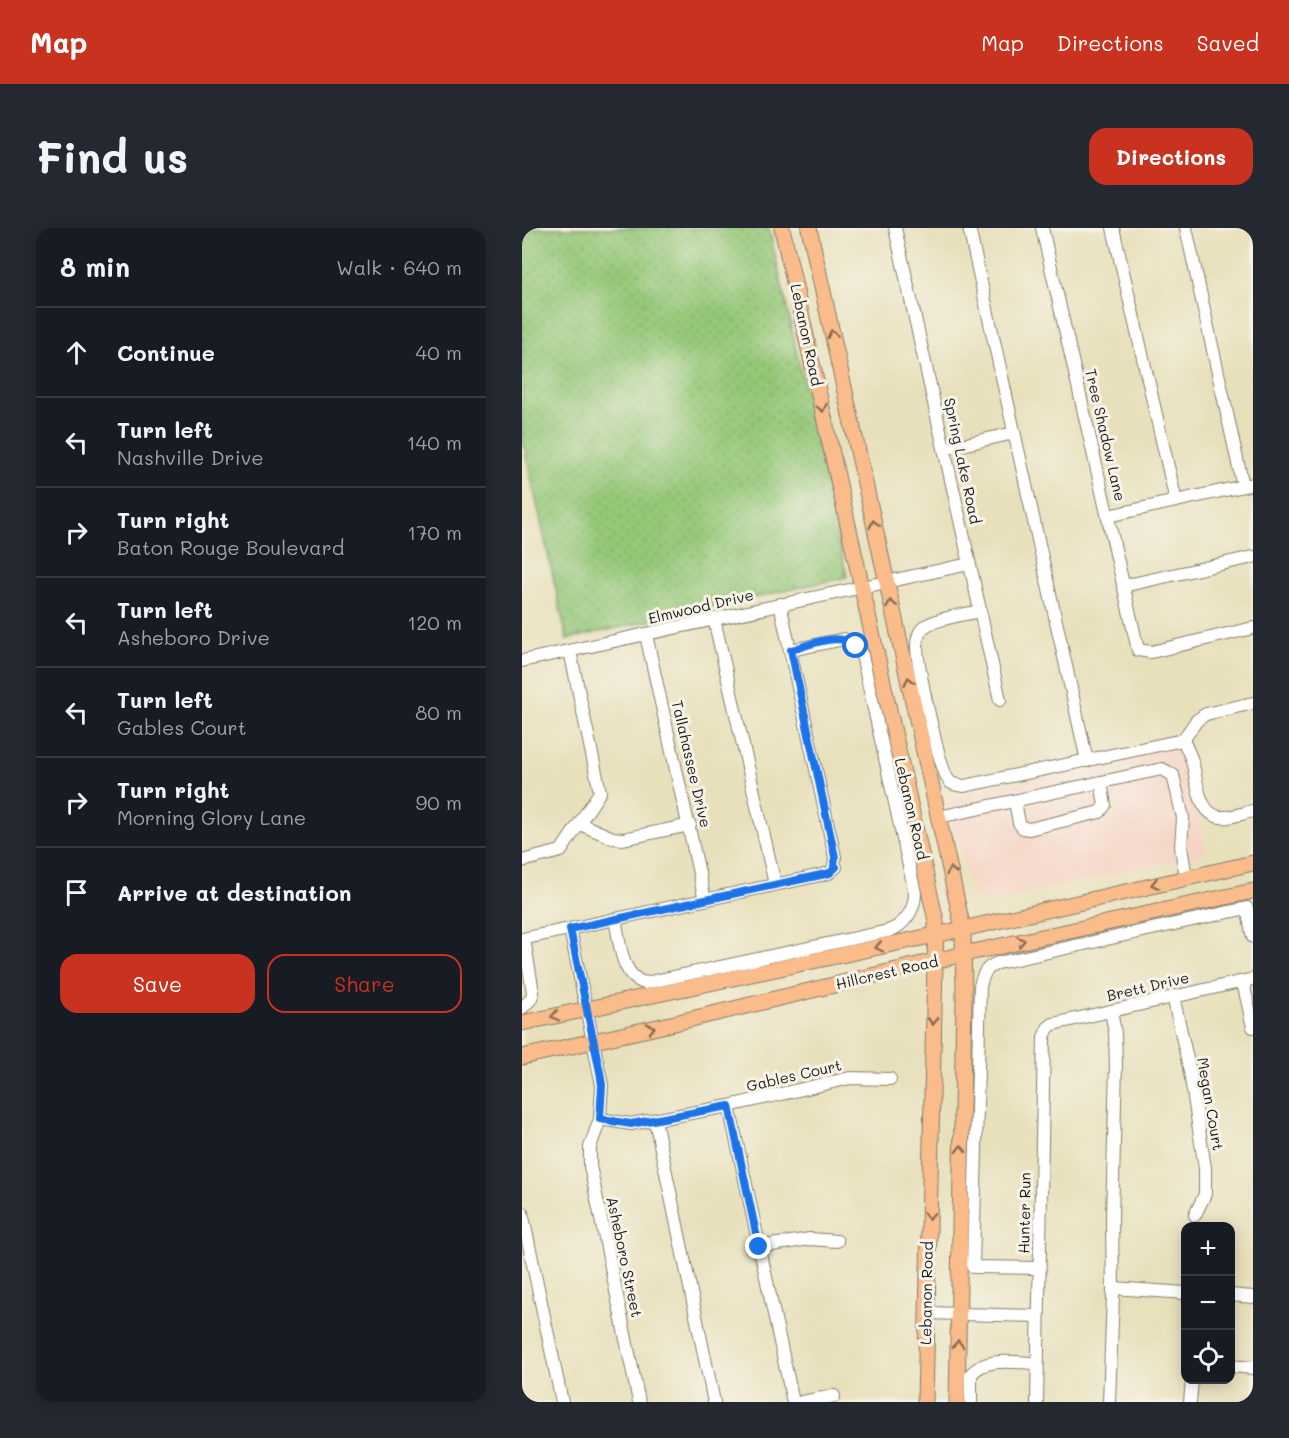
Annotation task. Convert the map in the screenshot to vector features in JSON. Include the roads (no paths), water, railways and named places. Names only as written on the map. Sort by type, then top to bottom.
[{"type":"main road","name":"Lebanon Road","points":[[782,228],[934,910],[936,934],[925,1402]]},
{"type":"main road","name":"Lebanon Road","points":[[809,228],[963,929],[957,1402]]},
{"type":"main road","name":"Hillcrest Road","points":[[522,1023],[963,929],[1253,863]]},
{"type":"main road","points":[[1186,877],[1192,904]]},
{"type":"main road","name":"Hillcrest Road","points":[[522,1057],[964,954],[1253,891]]},
{"type":"street","name":"Spring Lake Road","points":[[895,228],[1000,700]]},
{"type":"street","points":[[969,228],[1087,760]]},
{"type":"street","name":"Tree Shadow Lane","points":[[1041,228],[1138,650],[1151,652],[1253,628]]},
{"type":"street","points":[[1113,228],[1176,501]]},
{"type":"street","points":[[1108,516],[1248,485],[1186,228]]},
{"type":"street","points":[[944,449],[1014,433]]},
{"type":"street","points":[[1123,586],[1253,557]]},
{"type":"street","name":"Elmwood Drive","points":[[522,662],[969,564]]},
{"type":"street","points":[[522,1008],[532,998],[533,992],[523,939],[830,873],[836,867],[780,604]]},
{"type":"street","points":[[980,610],[929,624],[922,629],[917,638],[919,665],[942,765],[950,782],[964,786],[1183,740],[1197,720],[1206,714],[1253,703]]},
{"type":"street","points":[[714,619],[775,884]]},
{"type":"street","name":"Tallahassee Drive","points":[[646,634],[705,900]]},
{"type":"street","points":[[615,919],[627,970],[633,978],[645,983],[888,931],[902,923],[909,913],[914,905],[915,893],[860,650],[844,639],[791,650]]},
{"type":"street","points":[[522,861],[560,852],[599,796],[600,789],[570,651]]},
{"type":"street","points":[[1183,740],[1192,759],[1200,797],[1209,811],[1215,816],[1223,817],[1253,811]]},
{"type":"street","points":[[939,817],[1159,769],[1165,770],[1173,775],[1183,818],[1181,847],[1186,877]]},
{"type":"street","points":[[1015,801],[1019,823],[1023,828],[1029,829],[1100,812],[1105,805],[1101,782]]},
{"type":"street","points":[[580,824],[613,838],[623,839],[690,825]]},
{"type":"street","points":[[1039,1268],[973,1267],[980,986],[983,973],[991,965],[998,963],[1247,908],[1253,937]]},
{"type":"street","name":"Asheboro Street","points":[[570,929],[602,1085],[600,1119],[590,1147],[590,1166],[639,1402]]},
{"type":"street","points":[[1248,980],[1253,1027]]},
{"type":"street","name":"Brett Drive","points":[[1050,1026],[1248,980]]},
{"type":"street","name":"Megan Court","points":[[1173,996],[1194,1093],[1205,1168],[1205,1194],[1195,1215]]},
{"type":"street","points":[[1109,1402],[1116,1056],[1111,1011]]},
{"type":"street","name":"Hunter Run","points":[[1037,1402],[1044,1037],[1050,1026]]},
{"type":"street","name":"Gables Court","points":[[600,1119],[631,1124],[729,1106],[850,1078],[890,1079]]},
{"type":"street","points":[[729,1106],[793,1402]]},
{"type":"street","points":[[655,1120],[714,1402]]},
{"type":"street","points":[[522,1212],[562,1402]]},
{"type":"street","points":[[759,1247],[810,1239],[837,1241]]},
{"type":"street","points":[[1113,1288],[1181,1293]]},
{"type":"street","points":[[1235,1295],[1253,1297]]},
{"type":"street","points":[[927,1313],[1038,1316]]},
{"type":"street","points":[[971,1402],[971,1374],[978,1366],[987,1363],[1037,1363]]},
{"type":"street","points":[[1235,1366],[1253,1368]]},
{"type":"street","points":[[1190,1402],[1192,1384]]},
{"type":"street","points":[[802,1402],[834,1395]]}]
